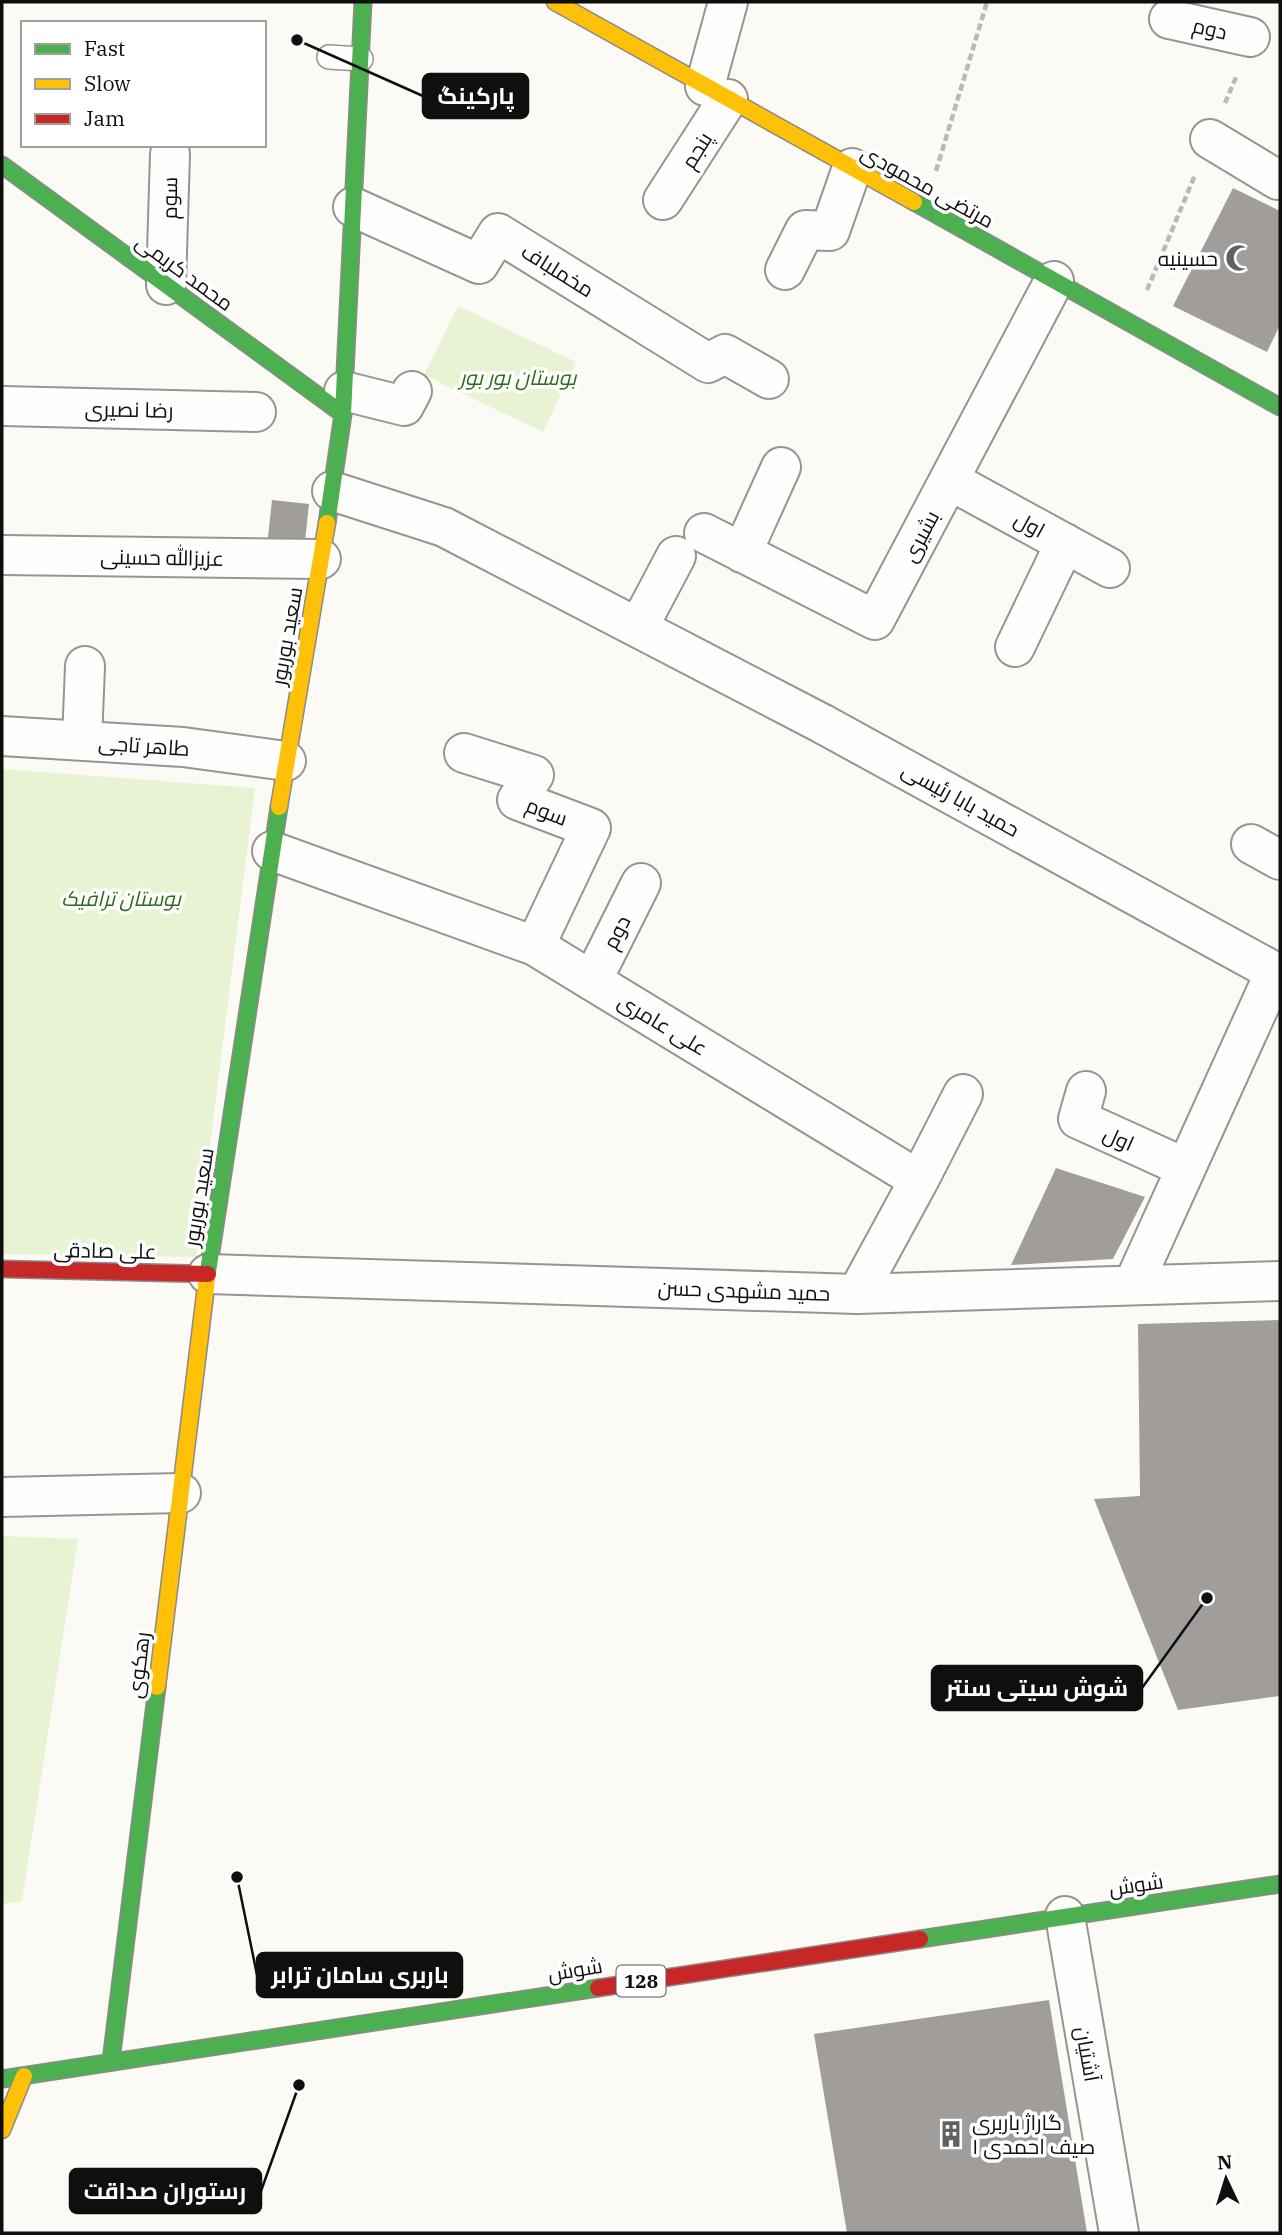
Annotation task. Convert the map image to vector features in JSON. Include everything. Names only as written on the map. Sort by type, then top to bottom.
[{"type":"street","name":"سعید بوربور","points":[[208,1274],[344,402],[363,2]]},
{"type":"street","name":"مرتضی محمودی","points":[[555,2],[1280,407]]},
{"type":"street","name":"پنجم","points":[[663,200],[717,93],[728,2]]},
{"type":"street","name":"دوم","points":[[1169,19],[1250,37]]},
{"type":"street","points":[[1210,139],[1278,180]]},
{"type":"street","name":"سوم","points":[[166,285],[170,154]]},
{"type":"street","name":"محمد کریمی","points":[[2,164],[166,285],[344,402]]},
{"type":"street","points":[[785,270],[806,230],[830,231],[852,168]]},
{"type":"street","name":"مخملباف","points":[[353,208],[479,264],[498,233],[708,363],[725,354],[769,379]]},
{"type":"street","name":"بشیری","points":[[639,626],[690,544],[742,552],[875,620],[1054,281]]},
{"type":"street","points":[[344,402],[404,406],[412,391]]},
{"type":"street","name":"رضا نصیری","points":[[2,407],[256,412]]},
{"type":"street","points":[[742,552],[781,467]]},
{"type":"street","name":"اول","points":[[949,480],[1110,568]]},
{"type":"street","name":"حمید بابا رئیسی","points":[[332,491],[444,527],[639,626],[1277,965],[1133,1285]]},
{"type":"street","points":[[1015,647],[1065,543]]},
{"type":"street","name":"عزیزالله حسینی","points":[[2,555],[321,559]]},
{"type":"street","points":[[82,741],[85,666]]},
{"type":"street","name":"طاهر تاجی","points":[[2,736],[183,747],[286,761]]},
{"type":"street","name":"سوم","points":[[464,753],[534,775],[517,800],[591,828],[535,946]]},
{"type":"street","name":"علی عامری","points":[[272,851],[535,946],[919,1180]]},
{"type":"street","name":"دوم","points":[[592,981],[641,883]]},
{"type":"street","name":"اول","points":[[1086,1091],[1078,1119],[1186,1168]]},
{"type":"street","points":[[857,1294],[963,1094]]},
{"type":"street","name":"علی صادقی","points":[[2,1269],[208,1274]]},
{"type":"street","name":"حمید مشهدی حسن","points":[[208,1274],[857,1294],[1280,1281]]},
{"type":"street","name":"رهکوی","points":[[111,2061],[208,1274]]},
{"type":"street","points":[[2,1497],[181,1493]]},
{"type":"street","name":"شوش","points":[[2,2079],[1280,1885]]},
{"type":"street","name":"آشتیان","points":[[1065,1916],[1119,2233]]},
{"type":"street","points":[[2,2130],[24,2076]]},
{"type":"lane","points":[[329,57],[360,59]]},
{"type":"path","points":[[925,209],[987,2]]},
{"type":"green space","name":"بوستان بور بور","points":[[458,306],[576,362],[543,432],[424,375]]},
{"type":"green space","name":"بوستان ترافیک","points":[[2,769],[255,788],[196,1257],[2,1254]]},
{"type":"green space","points":[[2,1536],[78,1539],[22,1901],[2,1904]]},
{"type":"building","name":"حسینیه","points":[[1233,188],[1280,211],[1280,325],[1267,352],[1173,306]]},
{"type":"building","points":[[272,500],[309,504],[304,551],[267,547]]},
{"type":"building","points":[[1056,1168],[1145,1197],[1113,1259],[1011,1265]]},
{"type":"building","points":[[1280,1320],[1280,1696],[1178,1710],[1094,1499],[1140,1496],[1138,1324]]},
{"type":"building","name":"گاراژ باربری صیف احمدی ۱","points":[[1049,2000],[1087,2233],[847,2233],[814,2034]]},
{"type":"traffic: fast","points":[[327,523],[343,414],[363,2]]},
{"type":"traffic: fast","points":[[2,165],[343,414]]},
{"type":"traffic: fast","points":[[914,202],[1280,407]]},
{"type":"traffic: fast","points":[[207,1278],[279,807]]},
{"type":"traffic: fast","points":[[111,2061],[157,1687]]},
{"type":"traffic: fast","points":[[920,1939],[1280,1884]]},
{"type":"traffic: fast","points":[[2,2079],[598,1988]]},
{"type":"traffic: slow","points":[[555,2],[914,202]]},
{"type":"traffic: slow","points":[[279,807],[327,523]]},
{"type":"traffic: slow","points":[[157,1687],[207,1278]]},
{"type":"traffic: slow","points":[[2,2130],[24,2076]]},
{"type":"traffic: jam","points":[[2,1269],[208,1274]]},
{"type":"traffic: jam","points":[[598,1988],[920,1939]]},
{"type":"place","name":"پارکینگ","points":[[297,40]]},
{"type":"place","name":"حسینیه","points":[[1239,258]]},
{"type":"place","name":"شوش سیتی سنتر","points":[[1207,1598]]},
{"type":"place","name":"باربری سامان ترابر","points":[[237,1877]]},
{"type":"place","name":"رستوران صداقت","points":[[299,2085]]},
{"type":"place","name":"گاراژ باربری صیف احمدی ۱","points":[[951,2134]]}]
